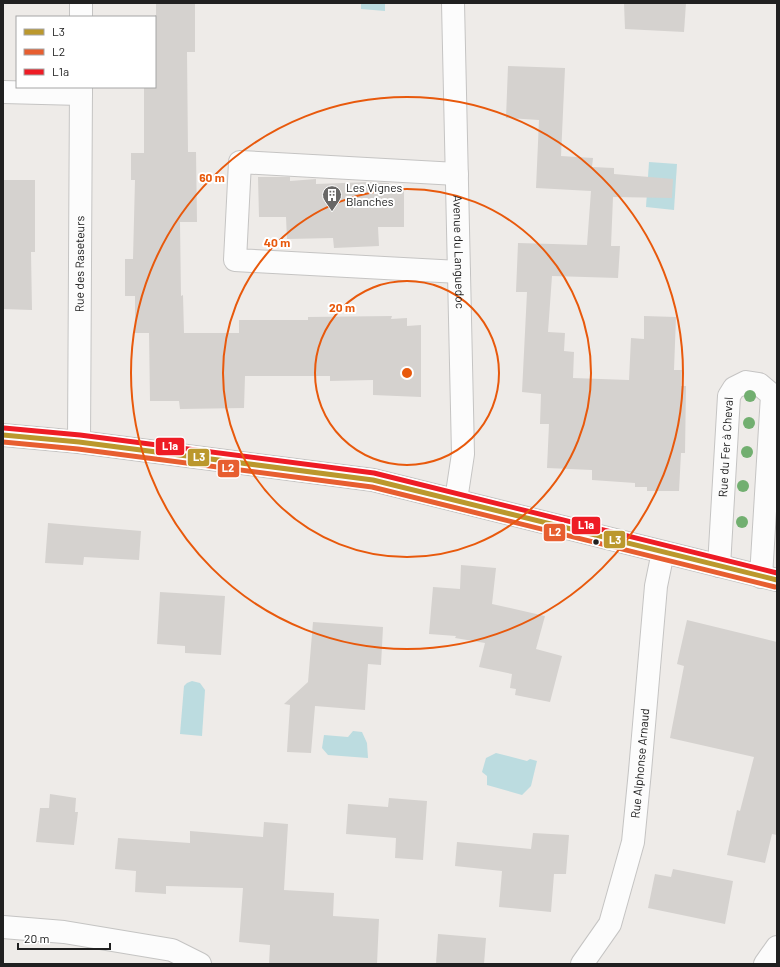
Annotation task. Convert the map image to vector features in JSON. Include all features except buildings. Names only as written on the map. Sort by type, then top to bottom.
[{"type":"street","points":[[81,3],[81,16]]},
{"type":"street","name":"Avenue du Languedoc","points":[[453,3],[463,454],[456,500]]},
{"type":"street","points":[[3,92],[81,91]]},
{"type":"street","name":"Rue des Raseteurs","points":[[79,442],[81,91]]},
{"type":"street","points":[[457,174],[240,162],[235,260],[459,272]]},
{"type":"street","name":"Rue du Fer à Cheval","points":[[719,566],[729,396],[734,388],[746,382],[759,384],[772,395],[769,579]]},
{"type":"street","points":[[3,435],[79,442],[373,480],[769,579]]},
{"type":"street","name":"Rue Alphonse Arnaud","points":[[582,964],[610,924],[633,842],[656,586],[663,552]]},
{"type":"street","points":[[3,927],[64,932],[172,950],[200,964]]},
{"type":"street","points":[[766,964],[777,947]]},
{"type":"water","points":[[361,3],[385,3],[385,11],[361,9]]},
{"type":"water","points":[[649,162],[677,164],[674,210],[646,207]]},
{"type":"water","points":[[192,681],[200,683],[205,690],[202,736],[180,734],[184,686]]},
{"type":"water","points":[[353,731],[362,732],[367,743],[368,758],[328,755],[322,748],[324,735],[348,737]]},
{"type":"water","points":[[496,753],[527,761],[530,759],[537,761],[531,786],[522,795],[487,785],[487,776],[482,772],[486,758]]},
{"type":"transit line","name":"L1a","points":[[4,428],[80,435],[374,473],[777,573]]},
{"type":"transit line","name":"L3","points":[[3,435],[79,442],[373,480],[777,580]]},
{"type":"transit line","name":"L2","points":[[3,442],[78,449],[372,487],[775,587]]},
{"type":"place","name":"Les Vignes Blanches","points":[[332,212]]}]
